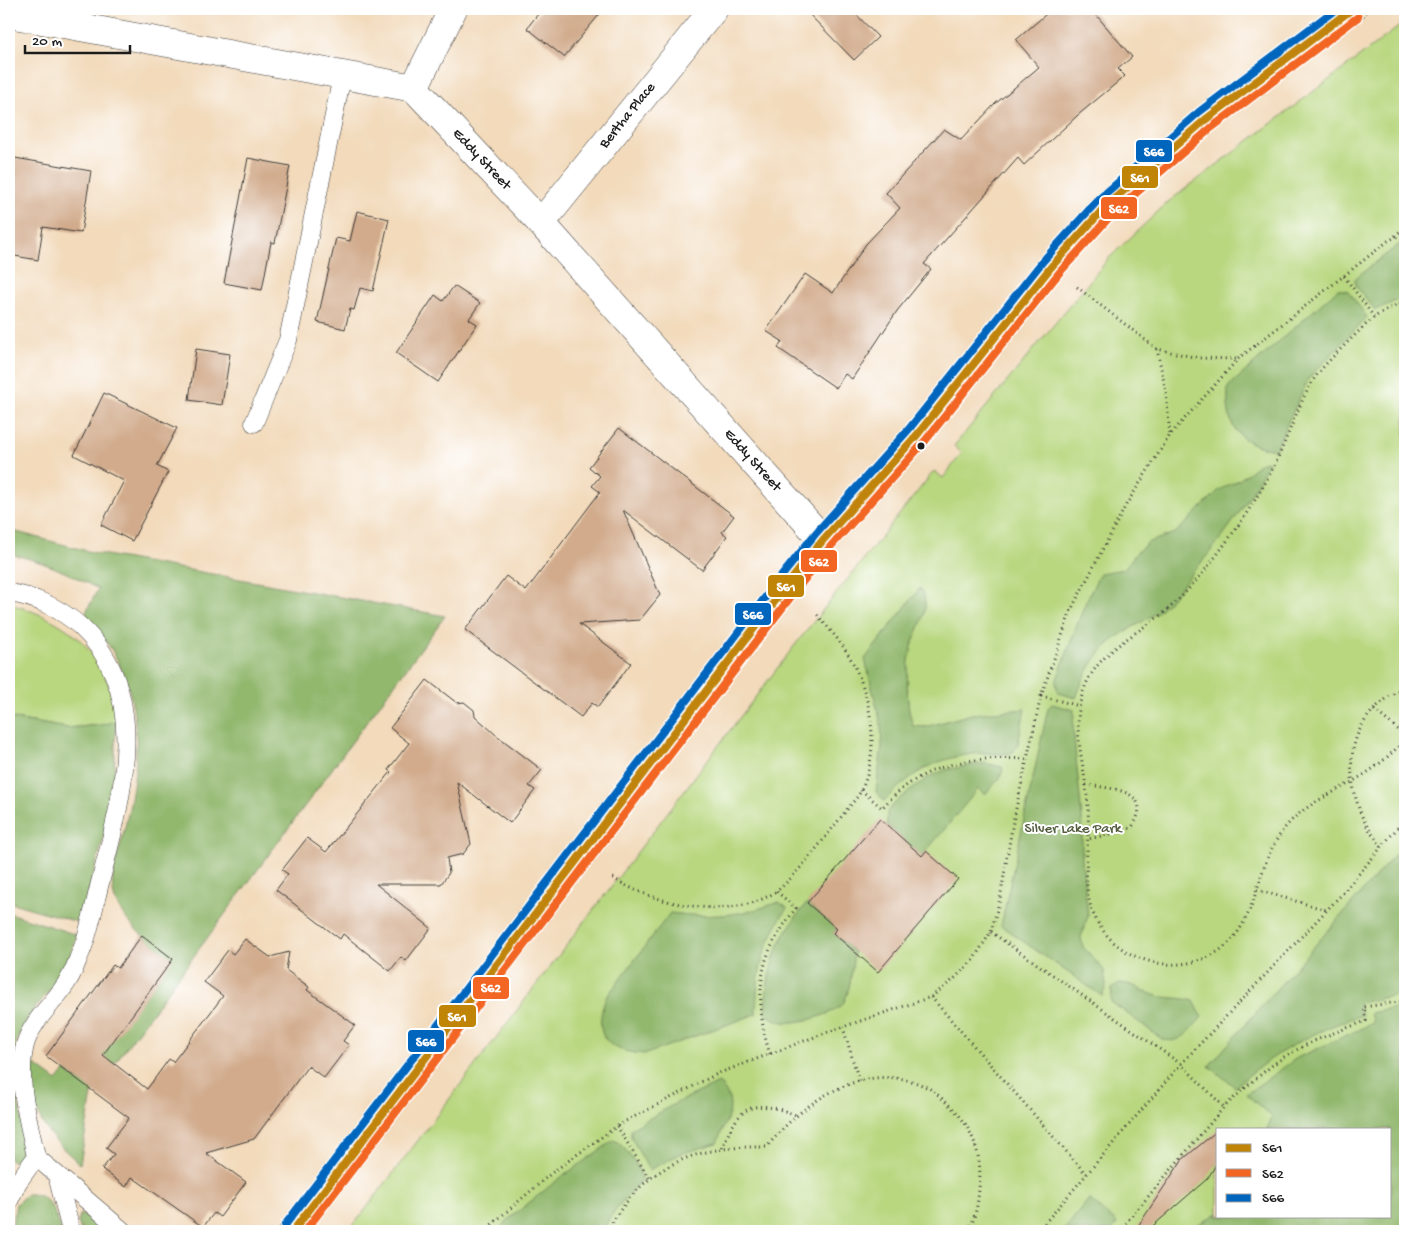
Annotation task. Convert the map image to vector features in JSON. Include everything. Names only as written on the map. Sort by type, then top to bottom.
[{"type":"main road","points":[[293,1231],[823,540],[917,435],[1051,267],[1106,206],[1205,120],[1352,9]]},
{"type":"street","points":[[9,14],[414,88],[453,9]]},
{"type":"street","name":"Bertha Place","points":[[541,223],[714,9]]},
{"type":"street","name":"Eddy Street","points":[[414,88],[541,223],[823,540]]},
{"type":"lane","points":[[254,423],[288,340],[342,76]]},
{"type":"lane","points":[[9,593],[38,600],[70,617],[88,633],[109,662],[123,709],[127,742],[125,775],[117,818],[82,949],[69,980],[32,1028],[22,1066],[26,1103],[36,1157],[123,1231]]},
{"type":"lane","points":[[9,1201],[18,1182],[36,1157]]},
{"type":"lane","points":[[56,1175],[71,1231]]},
{"type":"path","points":[[484,1231],[554,1170],[616,1126],[716,1074],[843,1026],[930,997],[953,980],[973,960],[991,932],[1000,899],[1026,759],[1041,696],[1071,610],[1126,505],[1170,435],[1238,359],[1405,227]]},
{"type":"path","points":[[1388,241],[1405,232]]},
{"type":"path","points":[[1344,276],[1374,317]]},
{"type":"path","points":[[1077,287],[1157,349],[1198,358],[1238,359]]},
{"type":"path","points":[[1405,303],[1393,306],[1374,317],[1327,363],[1313,380],[1274,466],[1250,508],[1213,561],[1163,615],[1112,649],[1094,670],[1083,691],[1077,741],[1086,784],[1087,874],[1090,904],[1101,928],[1118,947],[1139,959],[1172,965],[1186,964],[1214,954],[1227,944],[1239,930],[1254,904],[1268,854],[1280,833],[1296,815],[1322,797],[1377,766],[1405,739]]},
{"type":"path","points":[[1157,349],[1166,392],[1170,435]]},
{"type":"path","points":[[613,878],[640,893],[660,900],[702,906],[734,906],[752,902],[766,897],[784,885],[861,790],[871,767],[871,750],[870,715],[861,680],[843,646],[815,612]]},
{"type":"path","points":[[1381,847],[1360,812],[1351,782],[1350,767],[1357,733],[1380,702],[1405,688]]},
{"type":"path","points":[[1041,696],[1080,706]]},
{"type":"path","points":[[1374,710],[1405,735]]},
{"type":"path","points":[[861,790],[882,808],[909,782],[945,765],[993,758],[1026,759]]},
{"type":"path","points":[[1086,784],[1124,791],[1137,802],[1138,811],[1132,827],[1121,832],[1088,839]]},
{"type":"path","points":[[1038,1231],[1181,1064],[1327,910],[1405,819]]},
{"type":"path","points":[[770,1054],[762,1026],[762,1001],[766,965],[770,949],[796,908],[776,890]]},
{"type":"path","points":[[1257,890],[1327,910]]},
{"type":"path","points":[[991,932],[1181,1064],[1224,1107]]},
{"type":"path","points":[[930,997],[1086,1174]]},
{"type":"path","points":[[1119,1231],[1224,1107],[1254,1080],[1284,1057],[1327,1035],[1366,1021],[1364,1007],[1405,1001]]},
{"type":"path","points":[[843,1026],[859,1081]]},
{"type":"path","points":[[607,1231],[619,1210],[641,1184],[665,1167],[722,1148],[767,1147],[796,1114],[832,1092],[859,1081],[883,1077],[907,1080],[932,1091],[956,1111],[970,1130],[978,1151],[981,1173],[977,1206],[967,1231]]},
{"type":"path","points":[[722,1148],[733,1122],[748,1108],[761,1106],[796,1114]]},
{"type":"path","points":[[616,1126],[649,1178]]},
{"type":"green space","name":"Silver Lake Park","points":[[1405,22],[1405,1231],[349,1231],[795,645],[934,471],[943,478],[962,453],[954,446],[1108,259],[1168,202]]},
{"type":"green space","points":[[1405,240],[1405,297],[1375,310],[1356,286],[1354,279]]},
{"type":"green space","points":[[1338,289],[1348,291],[1367,317],[1309,378],[1275,450],[1250,443],[1242,437],[1231,422],[1228,387]]},
{"type":"green space","points":[[1269,461],[1253,491],[1216,545],[1170,600],[1156,613],[1121,634],[1102,650],[1087,673],[1076,698],[1058,693],[1056,682],[1084,606],[1100,573],[1124,569],[1137,552],[1149,542],[1175,533],[1219,490],[1239,480],[1262,462]]},
{"type":"green space","points":[[9,530],[95,553],[445,616],[92,1094],[80,1164],[56,1142],[41,1120],[33,1095],[31,1062],[57,1081],[65,1071],[81,1083],[150,990],[166,954],[131,924],[120,910],[114,894],[114,868],[129,811],[136,764],[135,718],[123,672],[112,650],[86,617],[86,612],[98,589],[55,568],[9,554]]},
{"type":"green space","points":[[920,588],[924,595],[925,610],[912,646],[908,675],[908,697],[913,726],[925,727],[972,714],[1025,709],[1018,744],[1013,752],[967,755],[940,762],[917,773],[884,801],[876,792],[882,746],[881,724],[865,659]]},
{"type":"green space","points":[[9,604],[51,620],[84,643],[96,659],[105,676],[112,697],[116,721],[101,725],[67,728],[9,718]]},
{"type":"green space","points":[[1052,704],[1074,710],[1073,729],[1082,818],[1082,861],[1088,916],[1081,937],[1083,947],[1104,970],[1106,986],[1102,996],[1001,926],[1048,708]]},
{"type":"green space","points":[[9,718],[67,728],[101,725],[116,721],[114,783],[109,816],[81,923],[9,902]]},
{"type":"green space","points":[[984,763],[1002,767],[1003,771],[999,779],[985,794],[978,789],[922,856],[887,825],[887,812],[898,800],[927,778],[945,770]]},
{"type":"green space","points":[[1405,843],[1405,993],[1359,1003],[1362,1015],[1327,1028],[1279,1053],[1235,1087],[1209,1066]]},
{"type":"green space","points":[[779,902],[787,908],[772,934],[763,958],[758,984],[756,1014],[646,1054],[622,1050],[606,1040],[602,1032],[601,1023],[606,998],[670,913],[725,915],[765,907]]},
{"type":"green space","points":[[807,903],[837,929],[833,933],[854,952],[850,984],[844,1002],[833,1011],[807,1020],[780,1021],[765,1014],[771,968],[775,954],[788,929]]},
{"type":"green space","points":[[9,913],[77,935],[71,955],[62,974],[33,1011],[18,1036],[15,1046],[13,1069],[25,1144],[25,1156],[21,1165],[9,1159]]},
{"type":"green space","points":[[1119,983],[1124,983],[1159,996],[1194,1001],[1202,1017],[1190,1031],[1180,1038],[1169,1041],[1162,1039],[1111,1002],[1112,989]]},
{"type":"green space","points":[[1405,1006],[1405,1231],[1187,1231],[1216,1214],[1216,1218],[1392,1218],[1392,1128],[1267,1128],[1272,1117],[1246,1094],[1297,1058],[1373,1023],[1370,1013]]},
{"type":"green space","points":[[719,1083],[729,1099],[730,1106],[717,1143],[680,1154],[649,1170],[631,1137],[631,1129],[676,1103]]},
{"type":"green space","points":[[614,1140],[631,1157],[638,1169],[641,1180],[616,1209],[602,1231],[497,1231],[510,1218],[560,1178]]},
{"type":"green space","points":[[27,1194],[47,1200],[54,1211],[62,1231],[11,1231],[16,1204]]},
{"type":"green space","points":[[1089,1199],[1117,1223],[1112,1231],[1063,1231]]},
{"type":"green space","points":[[80,1214],[91,1219],[103,1231],[81,1231],[78,1222]]},
{"type":"building","points":[[542,9],[604,9],[564,57],[527,28]]},
{"type":"building","points":[[804,9],[851,9],[878,37],[854,60]]},
{"type":"building","points":[[1052,9],[1091,9],[1132,57],[1118,69],[1125,76],[1078,115],[1024,165],[1018,158],[924,264],[931,269],[897,311],[852,379],[845,374],[836,388],[778,348],[782,341],[766,331],[805,274],[833,293],[866,244],[900,208],[886,193],[944,129],[961,140],[995,104],[1039,67],[1016,40]]},
{"type":"building","points":[[9,157],[91,171],[81,233],[43,227],[38,260],[9,255]]},
{"type":"building","points":[[248,158],[290,166],[275,243],[271,242],[262,290],[224,283]]},
{"type":"building","points":[[357,211],[389,219],[373,291],[360,288],[354,310],[350,309],[345,329],[317,322],[336,238],[350,241]]},
{"type":"building","points":[[454,286],[480,303],[469,319],[477,324],[438,382],[396,353],[435,295],[443,301]]},
{"type":"building","points":[[196,349],[230,354],[222,405],[189,400]]},
{"type":"building","points":[[104,393],[177,428],[157,466],[168,472],[132,541],[101,525],[124,481],[74,455]]},
{"type":"building","points":[[619,428],[734,516],[722,532],[727,536],[702,570],[623,510],[660,595],[640,620],[579,624],[631,663],[598,707],[592,703],[581,717],[465,630],[506,576],[526,591],[600,492],[592,486],[600,476],[589,467]]},
{"type":"building","points":[[427,680],[457,703],[464,702],[474,710],[475,716],[495,734],[542,770],[529,786],[535,790],[510,823],[457,782],[471,844],[463,854],[447,858],[449,873],[441,884],[376,884],[431,928],[406,961],[401,957],[390,971],[343,934],[340,939],[276,890],[288,874],[282,870],[307,838],[326,852],[391,772],[388,770],[409,743],[390,728]]},
{"type":"building","points":[[880,819],[922,856],[926,851],[958,879],[878,972],[833,933],[837,929],[807,903]]},
{"type":"building","points":[[142,935],[173,959],[103,1055],[147,1089],[169,1059],[173,1062],[223,996],[204,982],[228,950],[233,954],[245,939],[270,957],[289,952],[286,970],[309,987],[307,990],[355,1025],[343,1041],[349,1045],[324,1078],[308,1066],[254,1139],[206,1153],[246,1182],[220,1217],[214,1213],[203,1227],[132,1177],[126,1187],[102,1169],[114,1154],[106,1148],[129,1118],[46,1056],[113,965],[118,968]]},
{"type":"building","points":[[1216,1132],[1216,1165],[1207,1179],[1147,1231],[1139,1231],[1136,1229],[1182,1160]]},
{"type":"transit line","name":"S66","points":[[285,1225],[780,578],[816,533],[909,429],[1043,261],[1099,199],[1199,112],[1336,9]]},
{"type":"transit line","name":"S61","points":[[293,1231],[788,584],[823,540],[917,435],[1051,267],[1106,206],[1205,120],[1352,9]]},
{"type":"transit line","name":"S62","points":[[305,1231],[796,590],[831,546],[925,441],[1059,273],[1113,213],[1211,128],[1358,17]]}]
